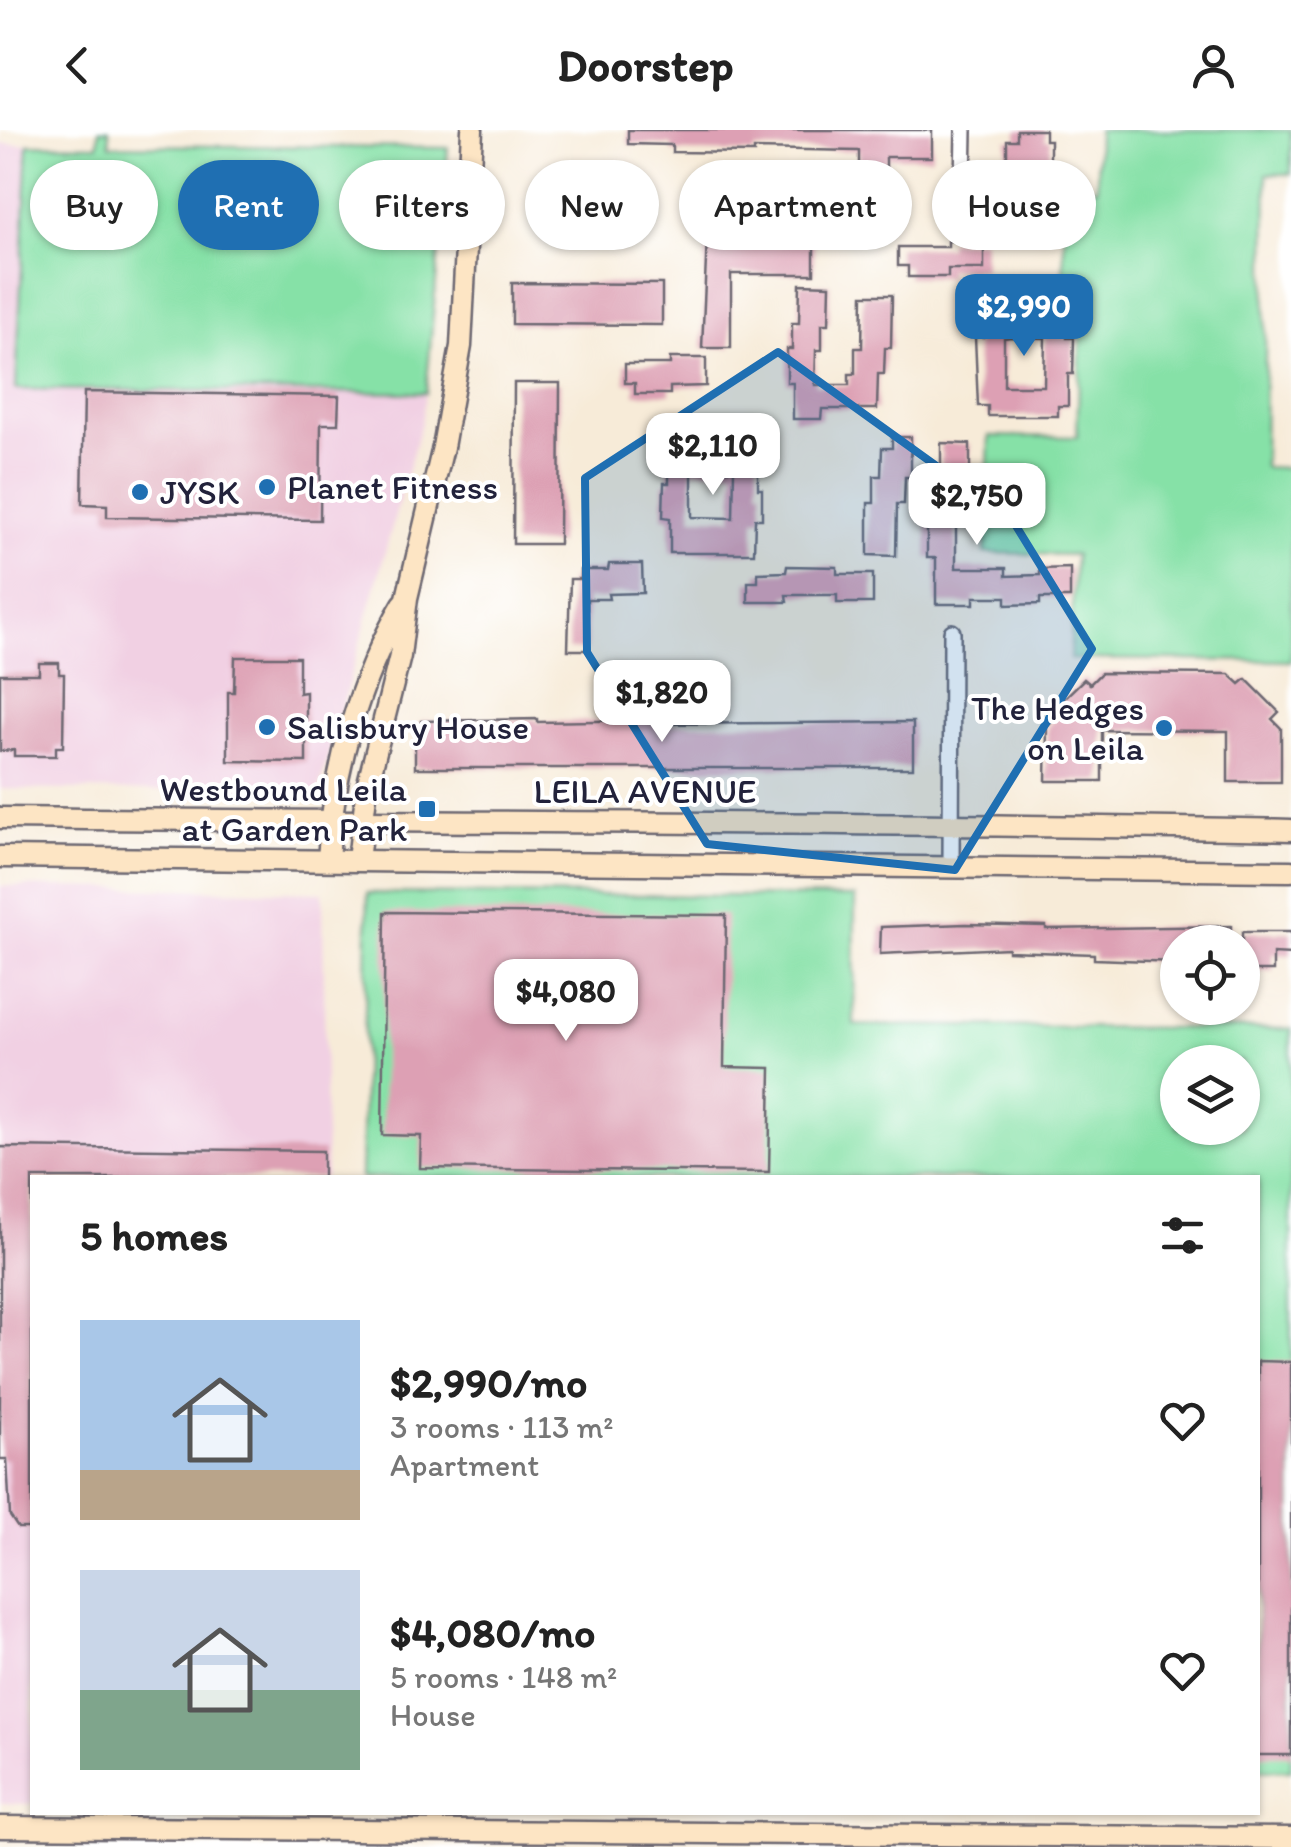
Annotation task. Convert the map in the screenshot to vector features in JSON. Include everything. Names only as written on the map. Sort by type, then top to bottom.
[{"type":"main road","points":[[358,860],[361,822],[400,656],[407,598],[443,447],[461,346],[472,130]]},
{"type":"main road","points":[[328,860],[336,784],[378,647],[407,598]]},
{"type":"main road","name":"LEILA AVENUE","points":[[0,818],[951,823],[1291,830]]},
{"type":"main road","name":"LEILA AVENUE","points":[[0,857],[1291,871]]},
{"type":"main road","points":[[0,1827],[98,1837],[1044,1842],[1291,1838]]},
{"type":"street","points":[[964,130],[964,160]]},
{"type":"street","points":[[951,868],[952,632]]},
{"type":"highlighted area","points":[[778,352],[1013,521],[1092,649],[955,870],[707,844],[587,652],[585,478]]},
{"type":"shaded area","points":[[0,144],[28,144],[16,388],[426,393],[318,793],[0,789]]},
{"type":"shaded area","points":[[0,886],[323,892],[326,1175],[30,1175],[30,1804],[0,1803]]},
{"type":"green space","points":[[99,130],[109,130],[110,145],[448,148],[447,160],[339,160],[339,250],[439,250],[426,393],[16,389],[28,144],[98,145]]},
{"type":"green space","points":[[1098,130],[1291,130],[1291,174],[1267,174],[1264,467],[1291,468],[1291,661],[1070,659],[1075,555],[985,553],[989,436],[1077,437],[1082,297],[1063,297],[1064,250],[1096,250]]},
{"type":"green space","points":[[368,893],[855,897],[854,1025],[1291,1029],[1291,1770],[1260,1770],[1260,1175],[361,1175]]},
{"type":"building","points":[[628,130],[932,130],[932,157],[886,160],[859,160],[859,151],[672,152],[672,145],[628,144]]},
{"type":"building","points":[[1017,130],[1045,130],[1045,140],[1050,140],[1050,160],[1007,160],[1007,140],[1017,140]]},
{"type":"building","points":[[706,250],[814,250],[814,274],[731,274],[731,348],[702,348]]},
{"type":"building","points":[[898,250],[984,250],[984,269],[948,269],[948,277],[908,277],[908,266],[898,266]]},
{"type":"building","points":[[512,283],[662,284],[662,325],[512,324]]},
{"type":"building","points":[[800,284],[830,285],[829,324],[822,324],[822,350],[816,350],[815,385],[849,385],[849,374],[855,374],[855,348],[862,348],[863,295],[892,295],[891,348],[885,348],[884,374],[878,374],[877,409],[822,409],[821,419],[793,419],[793,383],[787,383],[787,349],[792,349],[792,323],[799,323]]},
{"type":"building","points":[[983,302],[1067,302],[1067,338],[1074,338],[1068,406],[1058,406],[1058,416],[988,416],[988,406],[978,406],[975,337],[983,337]],"holes":[[[1004,338],[1045,338],[1044,386],[1004,386]]]},
{"type":"building","points":[[670,358],[706,358],[706,386],[670,387],[670,394],[635,394],[635,383],[625,383],[625,364],[670,364]]},
{"type":"building","points":[[514,383],[560,383],[559,544],[513,544]]},
{"type":"building","points":[[84,392],[339,396],[338,424],[321,424],[320,520],[107,517],[107,505],[82,504]]},
{"type":"building","points":[[892,437],[911,437],[911,477],[905,477],[904,504],[897,504],[896,556],[868,555],[868,503],[874,503],[874,476],[881,476],[882,448],[892,448]]},
{"type":"building","points":[[750,441],[750,451],[758,451],[762,519],[755,519],[754,553],[670,553],[670,518],[663,517],[664,483],[669,483],[669,451],[679,451],[679,442]],"holes":[[[692,470],[734,470],[733,518],[692,517]]]},
{"type":"building","points":[[941,443],[970,444],[970,496],[964,496],[963,522],[956,522],[956,568],[1006,568],[1006,576],[1040,575],[1040,569],[1070,568],[1070,598],[1040,598],[1040,604],[1006,605],[1006,597],[974,597],[974,604],[936,604],[936,558],[927,558],[927,522],[933,522],[933,496],[941,496]]},
{"type":"building","points":[[609,564],[642,564],[643,593],[587,599],[587,650],[568,650],[570,579],[580,579],[580,570],[608,570]]},
{"type":"building","points":[[787,566],[837,567],[837,574],[873,574],[873,603],[837,603],[837,595],[786,595],[787,602],[748,602],[748,582],[758,582],[758,573],[786,572]]},
{"type":"building","name":"Salisbury House","points":[[235,657],[299,657],[299,693],[306,692],[306,762],[228,761],[228,692],[234,692]]},
{"type":"building","points":[[39,663],[59,663],[59,674],[64,674],[63,747],[56,747],[56,756],[14,756],[14,750],[0,751],[0,674],[39,674]]},
{"type":"building","name":"The Hedges on Leila","points":[[1101,673],[1229,674],[1240,684],[1246,679],[1279,712],[1272,719],[1281,728],[1281,782],[1228,782],[1228,731],[1102,730],[1102,781],[1046,781],[1047,727],[1057,717],[1051,711],[1084,679],[1090,684]]},
{"type":"building","points":[[654,720],[654,724],[913,722],[913,768],[415,768],[415,743],[421,743],[421,721]]},
{"type":"building","points":[[385,912],[726,915],[724,1067],[771,1068],[769,1172],[420,1168],[421,1136],[382,1135]]},
{"type":"building","points":[[966,924],[1046,929],[1160,927],[1160,961],[1094,959],[1094,954],[1008,948],[880,954],[881,927]]},
{"type":"building","points":[[1260,932],[1291,932],[1291,955],[1273,954],[1273,971],[1260,971]]},
{"type":"building","points":[[0,1147],[323,1151],[323,1175],[30,1175],[30,1528],[18,1528],[10,1516],[7,1459],[0,1459]]},
{"type":"building","points":[[1260,1361],[1291,1362],[1291,1755],[1260,1755]]},
{"type":"place","name":"Planet Fitness","points":[[267,487]]},
{"type":"place","name":"JYSK","points":[[140,492]]},
{"type":"place","name":"Salisbury House","points":[[267,727]]},
{"type":"place","name":"The Hedges on Leila","points":[[1164,728]]},
{"type":"place","name":"Westbound Leila at Garden Park","points":[[427,809]]}]
